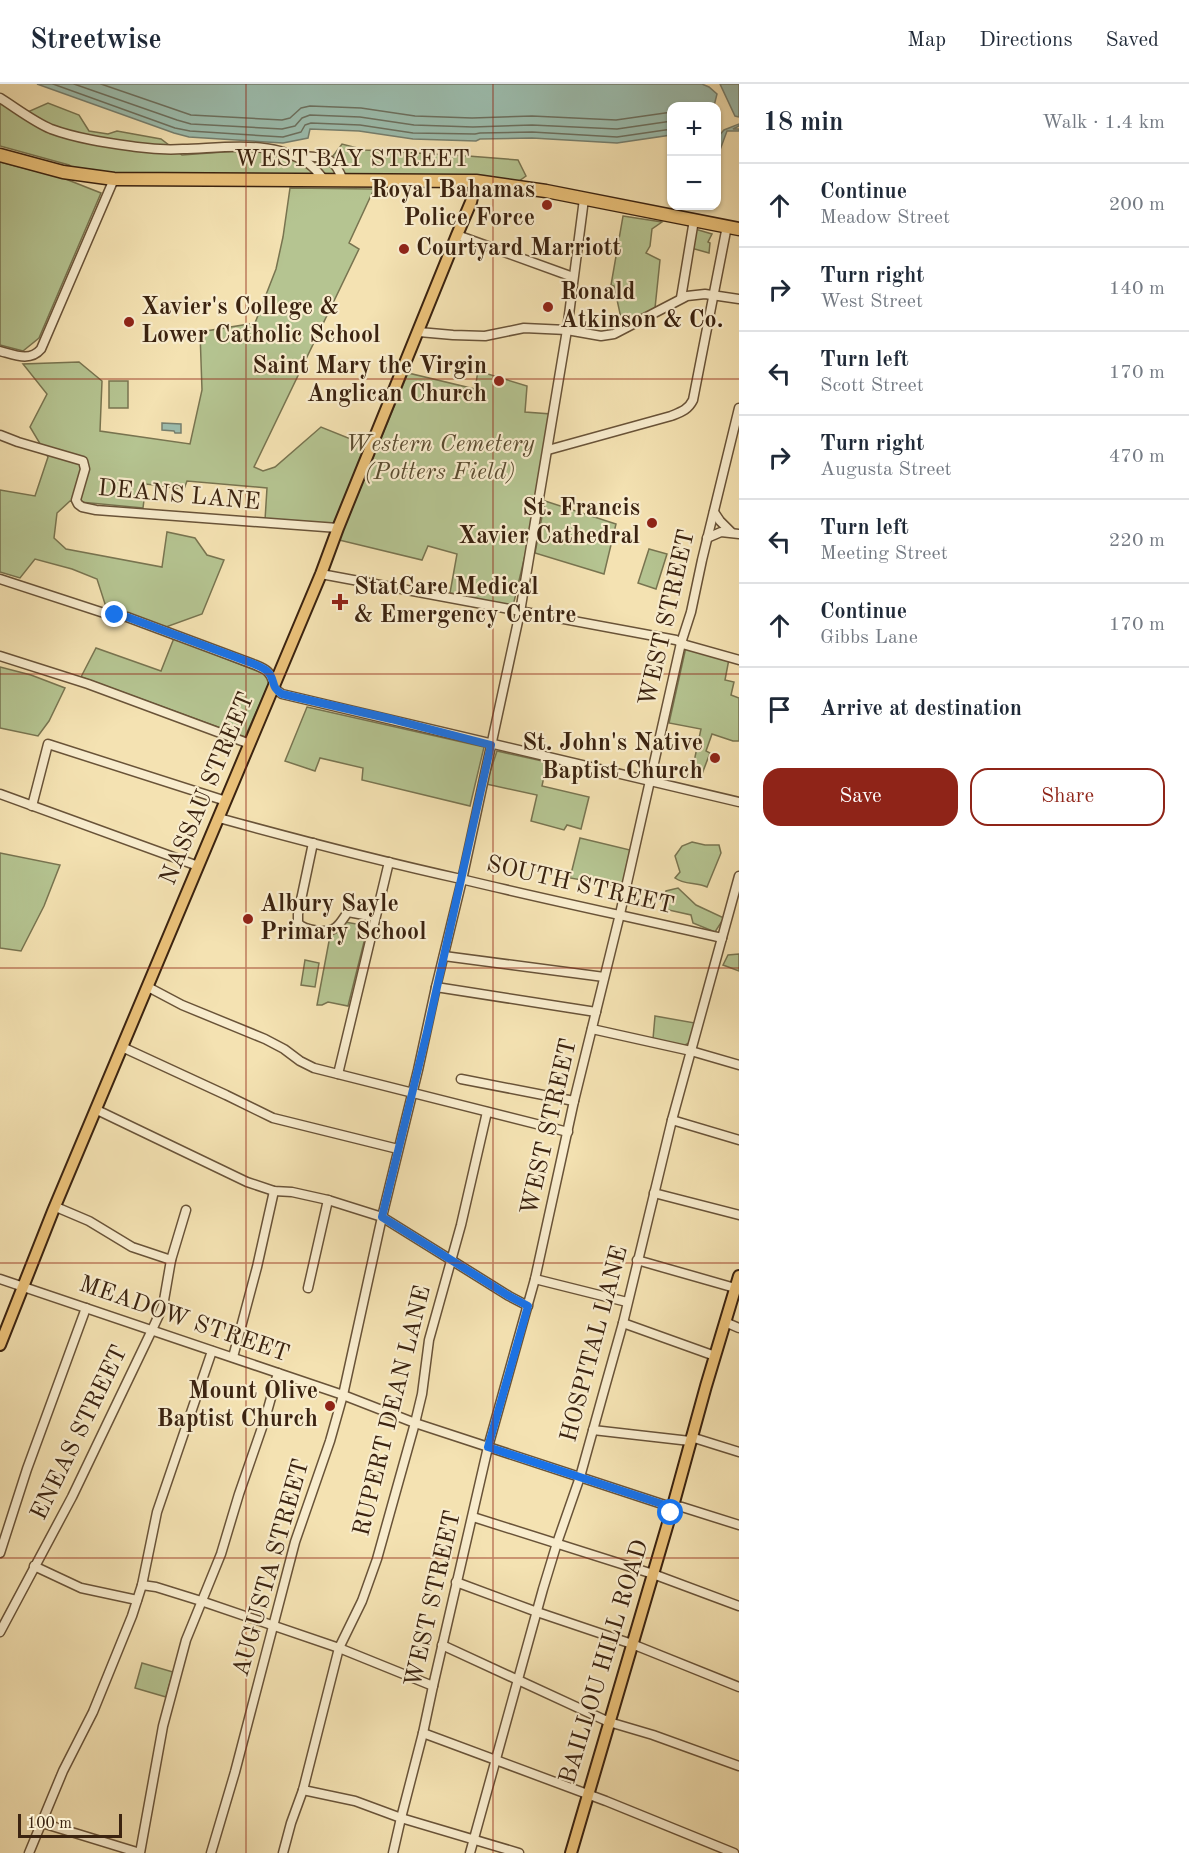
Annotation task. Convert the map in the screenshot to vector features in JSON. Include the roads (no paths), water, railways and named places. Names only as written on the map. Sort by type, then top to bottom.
[{"type":"highway","name":"WEST BAY STREET","points":[[0,155],[63,172],[114,179],[476,181],[546,191],[733,228]]},
{"type":"main road","name":"NASSAU STREET","points":[[0,1345],[22,1287],[321,574],[458,236],[476,181]]},
{"type":"main road","name":"BAILLOU HILL ROAD","points":[[571,1853],[739,1276]]},
{"type":"street","points":[[0,98],[50,128],[78,136],[138,147],[181,150],[250,146],[267,149],[311,165],[325,181]]},
{"type":"street","points":[[291,156],[328,159],[336,163],[344,181]]},
{"type":"street","points":[[0,351],[28,358],[37,354],[41,349],[114,179]]},
{"type":"street","name":"AUGUSTA STREET","points":[[211,1853],[235,1772],[295,1542],[330,1441],[343,1395],[382,1217],[462,880],[520,612],[567,330],[584,199]]},
{"type":"street","points":[[681,298],[694,219]]},
{"type":"street","points":[[548,450],[671,416],[689,407],[693,400],[713,296],[733,228]]},
{"type":"street","points":[[458,236],[573,277]]},
{"type":"street","points":[[419,332],[485,336],[524,328],[567,330],[601,336],[614,334],[681,298],[698,294],[739,299]]},
{"type":"street","name":"WEST STREET","points":[[393,1853],[423,1733],[488,1447],[535,1280],[574,1101],[620,914],[681,643],[691,612],[739,408]]},
{"type":"street","name":"DEANS LANE","points":[[0,435],[83,460],[85,469],[76,500],[82,507],[96,510],[338,528]]},
{"type":"street","points":[[714,512],[720,521],[735,533]]},
{"type":"street","points":[[707,538],[717,532],[735,533]]},
{"type":"street","points":[[321,574],[676,640],[739,660]]},
{"type":"street","points":[[0,579],[106,614],[127,617],[254,664],[268,672],[273,687],[282,694],[739,802]]},
{"type":"street","points":[[0,656],[88,684],[250,744]]},
{"type":"street","points":[[32,806],[48,744],[226,801]]},
{"type":"street","points":[[0,794],[198,866]]},
{"type":"street","name":"SOUTH STREET","points":[[219,818],[462,880],[722,938]]},
{"type":"street","points":[[313,843],[298,923],[301,926],[325,931],[336,928],[348,912],[375,917]]},
{"type":"street","points":[[338,1074],[389,862]]},
{"type":"street","name":"HOSPITAL LANE","points":[[470,1853],[557,1543],[580,1477],[593,1430],[672,1120],[739,876]]},
{"type":"street","points":[[444,956],[604,977]]},
{"type":"street","points":[[148,987],[182,1005],[265,1039],[314,1068],[568,1132]]},
{"type":"street","points":[[436,987],[596,1012]]},
{"type":"street","points":[[592,1029],[691,1051],[739,1065]]},
{"type":"street","points":[[122,1047],[273,1118],[398,1149]]},
{"type":"street","points":[[461,1079],[574,1101]]},
{"type":"street","points":[[97,1110],[247,1182],[274,1191],[292,1192],[328,1200],[382,1217],[528,1306]]},
{"type":"street","name":"RUPERT DEAN LANE","points":[[283,1853],[303,1790],[339,1648],[362,1601],[377,1559],[415,1423],[422,1394],[429,1340],[461,1225],[487,1112]]},
{"type":"street","points":[[672,1120],[739,1140]]},
{"type":"street","points":[[232,1358],[257,1267],[274,1191]]},
{"type":"street","points":[[654,1193],[739,1215]]},
{"type":"street","points":[[308,1288],[328,1200]]},
{"type":"street","points":[[56,1207],[89,1221],[132,1246],[171,1260]]},
{"type":"street","name":"ENEAS STREET","points":[[0,1632],[72,1497],[163,1306],[171,1260],[186,1210]]},
{"type":"street","points":[[637,1260],[735,1288]]},
{"type":"street","name":"MEADOW STREET","points":[[0,1279],[343,1395],[415,1423],[665,1505],[682,1506],[739,1525]]},
{"type":"street","points":[[535,1280],[627,1302]]},
{"type":"street","points":[[0,1553],[27,1469],[86,1308]]},
{"type":"street","points":[[725,1322],[739,1328]]},
{"type":"street","points":[[622,1323],[715,1356]]},
{"type":"street","points":[[29,1853],[63,1771],[93,1712],[137,1599],[157,1512],[212,1351]]},
{"type":"street","points":[[42,1823],[140,1853],[163,1726],[186,1640],[226,1537],[278,1373]]},
{"type":"street","points":[[593,1430],[691,1439],[739,1452]]},
{"type":"street","points":[[473,1517],[653,1574],[739,1606]]},
{"type":"street","points":[[34,1566],[81,1588],[137,1599]]},
{"type":"street","points":[[456,1582],[632,1644],[739,1687]]},
{"type":"street","points":[[142,1585],[201,1601],[339,1648],[433,1686]]},
{"type":"street","points":[[442,1645],[609,1722],[739,1766]]},
{"type":"street","points":[[423,1733],[606,1801],[734,1853]]},
{"type":"street","points":[[303,1790],[355,1802],[519,1853]]},
{"type":"water","points":[[37,84],[702,84],[717,94],[715,102],[667,102],[667,136],[617,143],[532,138],[476,141],[413,139],[359,131],[310,129],[308,138],[283,143],[189,137]]},
{"type":"water","points":[[720,84],[739,84],[739,117],[735,116]]},
{"type":"water","points":[[739,124],[733,129],[739,129],[739,131],[727,131],[721,147],[721,133]]},
{"type":"water","points":[[162,423],[181,424],[181,433],[162,430]]},
{"type":"place","name":"Royal Bahamas Police Force","points":[[547,205]]},
{"type":"place","name":"Courtyard Marriott","points":[[404,249]]},
{"type":"place","name":"Ronald Atkinson & Co.","points":[[548,307]]},
{"type":"place","name":"Xavier's College & Lower Catholic School","points":[[129,322]]},
{"type":"place","name":"Saint Mary the Virgin Anglican Church","points":[[499,381]]},
{"type":"place","name":"St. Francis Xavier Cathedral","points":[[652,523]]},
{"type":"place","name":"StatCare Medical & Emergency Centre","points":[[340,602]]},
{"type":"place","name":"St. John's Native Baptist Church","points":[[715,758]]},
{"type":"place","name":"Albury Sayle Primary School","points":[[248,919]]},
{"type":"place","name":"Mount Olive Baptist Church","points":[[330,1406]]},
{"type":"park label","name":"Western Cemetery (Potters Field)","points":[[440,459]]}]
